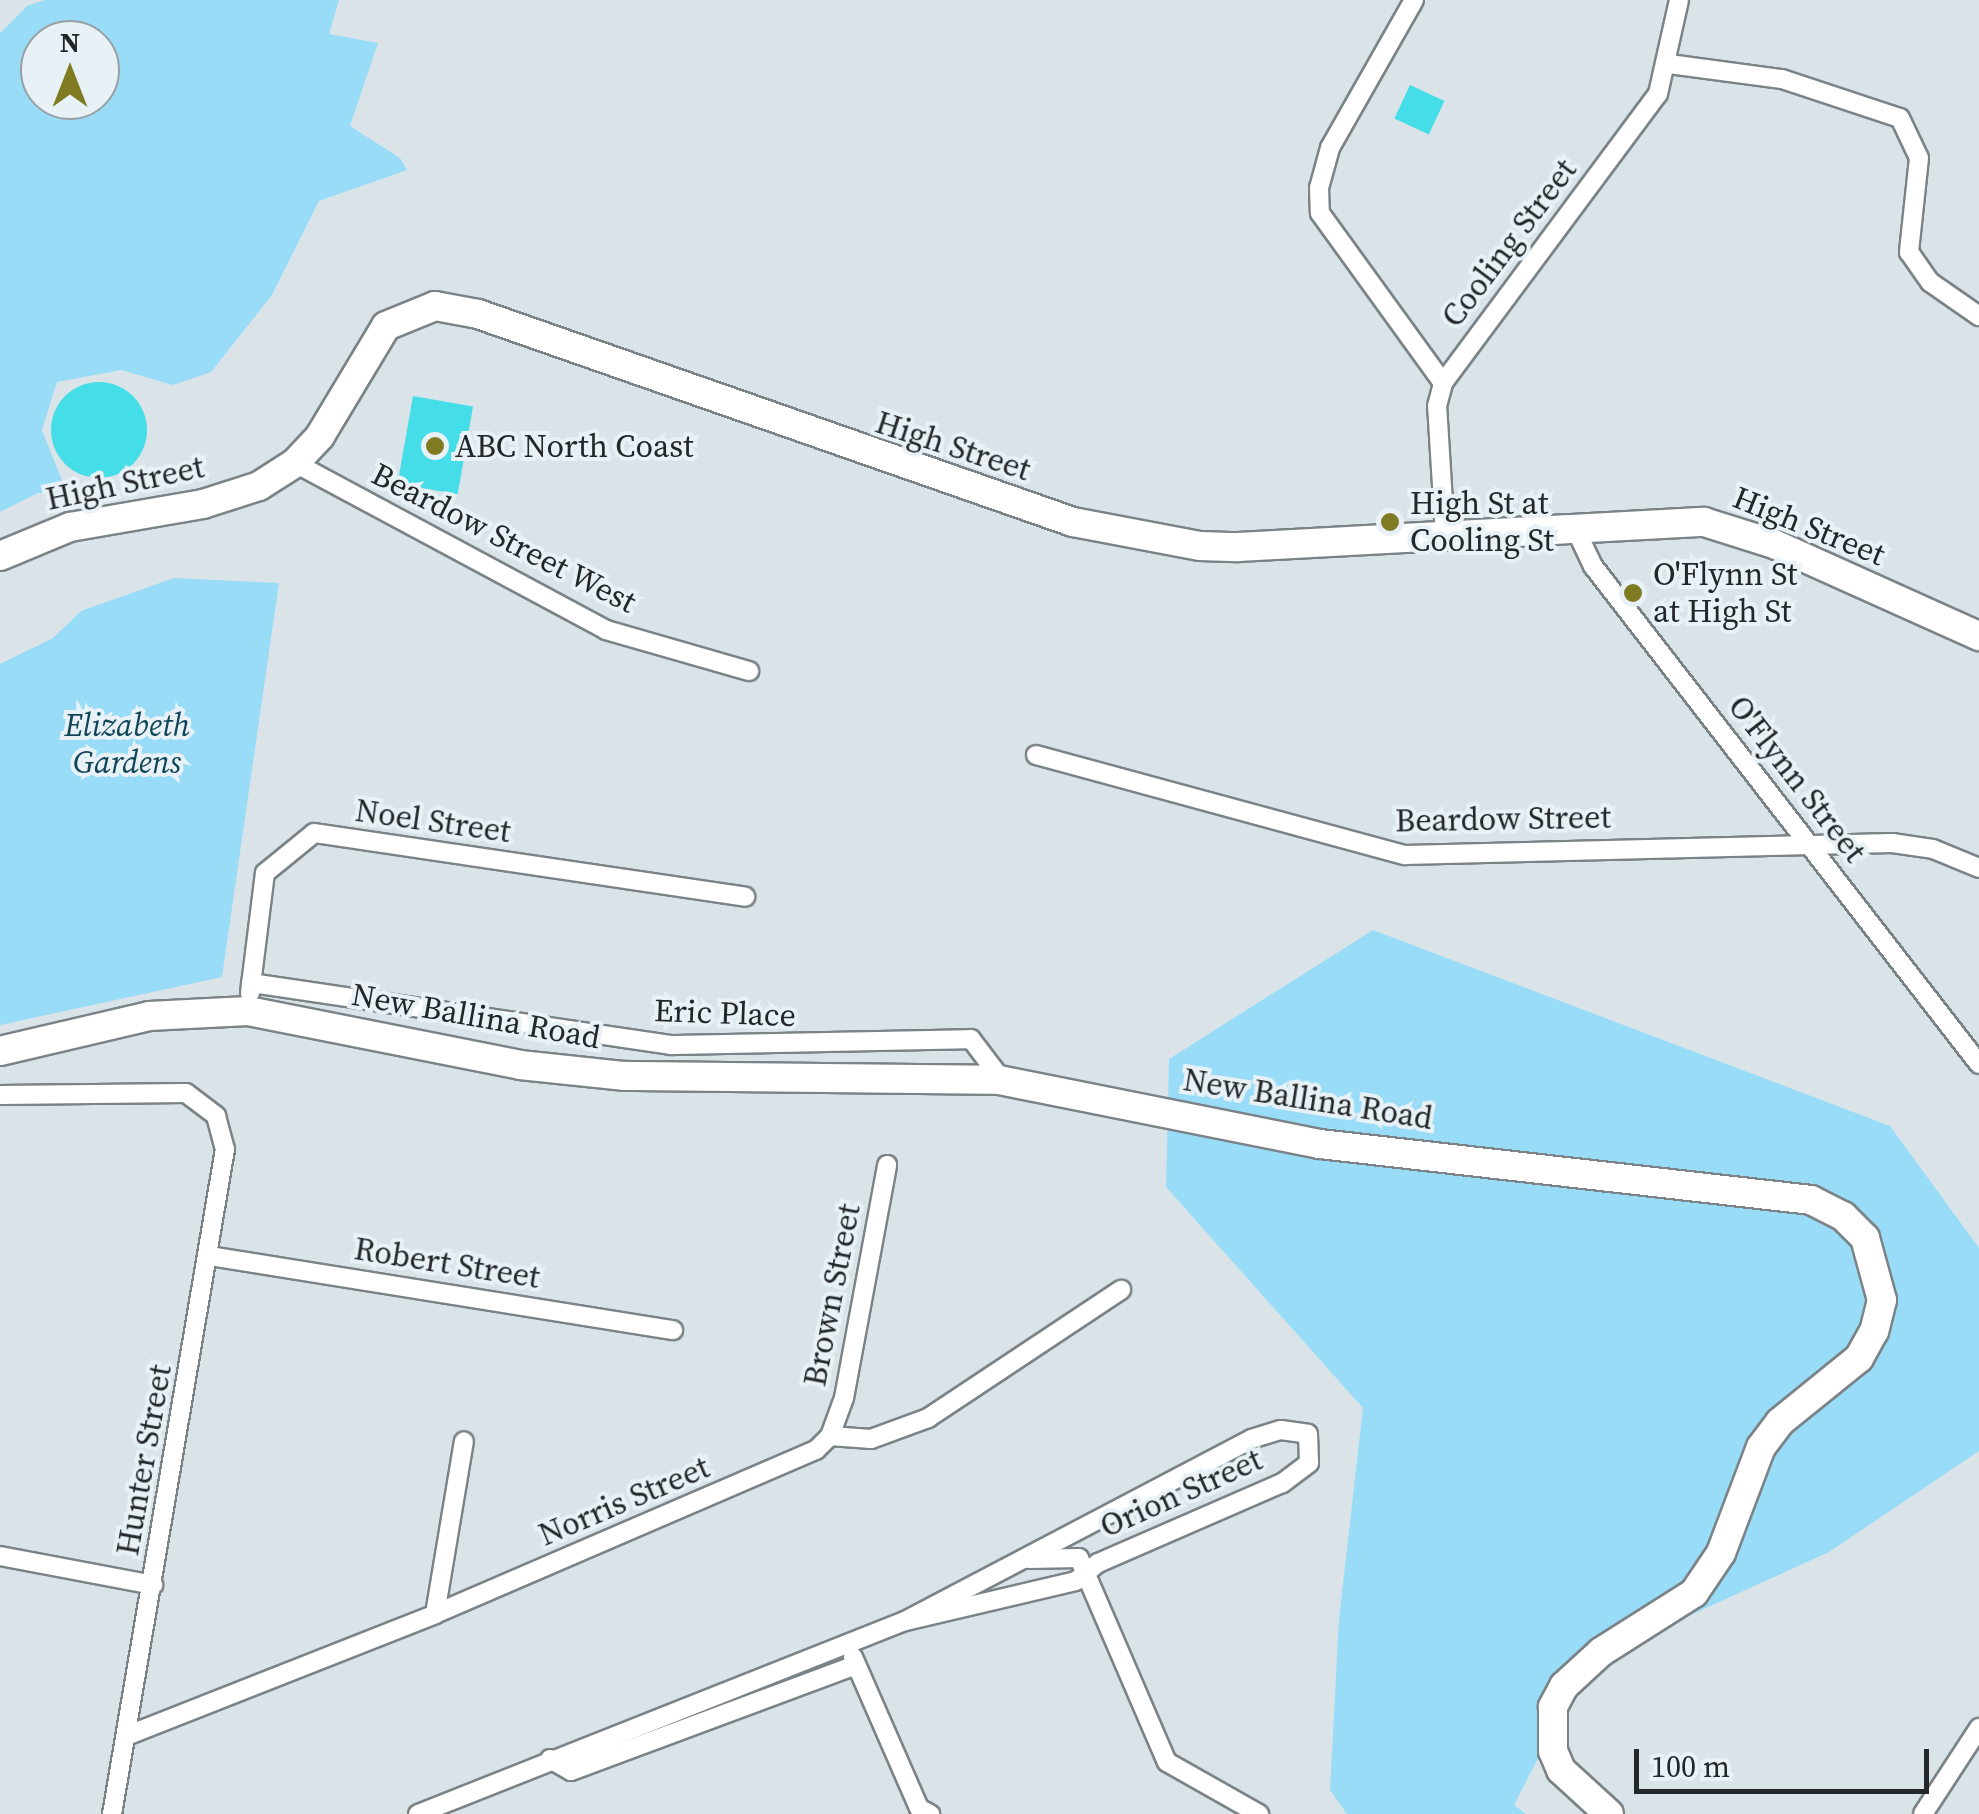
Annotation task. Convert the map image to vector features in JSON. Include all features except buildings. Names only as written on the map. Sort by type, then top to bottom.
[{"type":"street","points":[[1414,0],[1330,148],[1318,188],[1320,213],[1443,384],[1437,406],[1445,535]]},
{"type":"street","name":"Cooling Street","points":[[1443,384],[1648,109],[1669,64],[1680,0]]},
{"type":"street","points":[[1669,64],[1782,79],[1900,118],[1920,158],[1910,252],[1930,282],[1979,316]]},
{"type":"street","name":"High Street","points":[[0,556],[70,527],[233,495],[295,463],[320,436],[386,326],[435,306],[460,308],[1073,522],[1200,546],[1704,522],[1745,532],[1979,636]]},
{"type":"street","name":"Beardow Street West","points":[[295,463],[606,630],[748,671]]},
{"type":"street","name":"O'Flynn Street","points":[[1575,528],[1593,566],[1979,1064]]},
{"type":"street","name":"Beardow Street","points":[[1036,755],[1405,855],[1810,844],[1912,846],[1979,868]]},
{"type":"street","name":"Noel Street","points":[[248,1011],[265,872],[314,834],[744,897]]},
{"type":"street","name":"Eric Place","points":[[251,983],[671,1046],[970,1039],[1002,1080]]},
{"type":"street","name":"New Ballina Road","points":[[0,1051],[149,1016],[248,1011],[520,1065],[625,1076],[1002,1080],[1320,1144],[1775,1193],[1843,1216],[1865,1238],[1882,1300],[1859,1358],[1780,1422],[1760,1447],[1721,1554],[1694,1592],[1576,1671],[1553,1707],[1553,1752],[1562,1770],[1609,1814]]},
{"type":"street","name":"Hunter Street","points":[[0,1095],[174,1090],[197,1096],[216,1116],[226,1149],[112,1814]]},
{"type":"street","name":"Brown Street","points":[[830,1436],[844,1398],[887,1165]]},
{"type":"street","name":"Robert Street","points":[[210,1256],[674,1330]]},
{"type":"street","points":[[830,1436],[870,1438],[928,1418],[1121,1290]]},
{"type":"street","name":"Orion Street","points":[[418,1814],[905,1621],[1252,1439],[1281,1430],[1308,1434],[1309,1463],[1282,1484],[1088,1569],[1076,1580],[905,1621]]},
{"type":"street","name":"Norris Street","points":[[126,1736],[435,1614],[799,1460],[830,1436]]},
{"type":"street","points":[[435,1614],[464,1441]]},
{"type":"street","points":[[1020,1560],[1062,1554],[1079,1558],[1088,1569],[1168,1762],[1259,1814]]},
{"type":"street","points":[[0,1556],[152,1586]]},
{"type":"street","points":[[847,1643],[919,1808],[930,1814]]},
{"type":"street","points":[[550,1759],[571,1771],[856,1664]]},
{"type":"street","points":[[1923,1814],[1979,1728]]},
{"type":"green space","points":[[45,0],[339,0],[329,34],[378,43],[350,126],[400,158],[407,170],[319,201],[272,295],[211,372],[173,385],[121,370],[57,382],[42,430],[67,493],[38,493],[0,512],[0,33],[27,6]]},
{"type":"green space","name":"Elizabeth Gardens","points":[[174,578],[279,583],[222,977],[0,1025],[0,664],[53,638],[81,611]]},
{"type":"green space","points":[[1373,930],[1890,1126],[1979,1248],[1979,1451],[1829,1552],[1588,1662],[1514,1805],[1526,1814],[1347,1814],[1330,1790],[1339,1619],[1363,1408],[1166,1187],[1169,1059]]},
{"type":"place","name":"ABC North Coast","points":[[435,446]]},
{"type":"place","name":"High St at Cooling St","points":[[1390,522]]},
{"type":"place","name":"O'Flynn St at High St","points":[[1633,593]]}]
